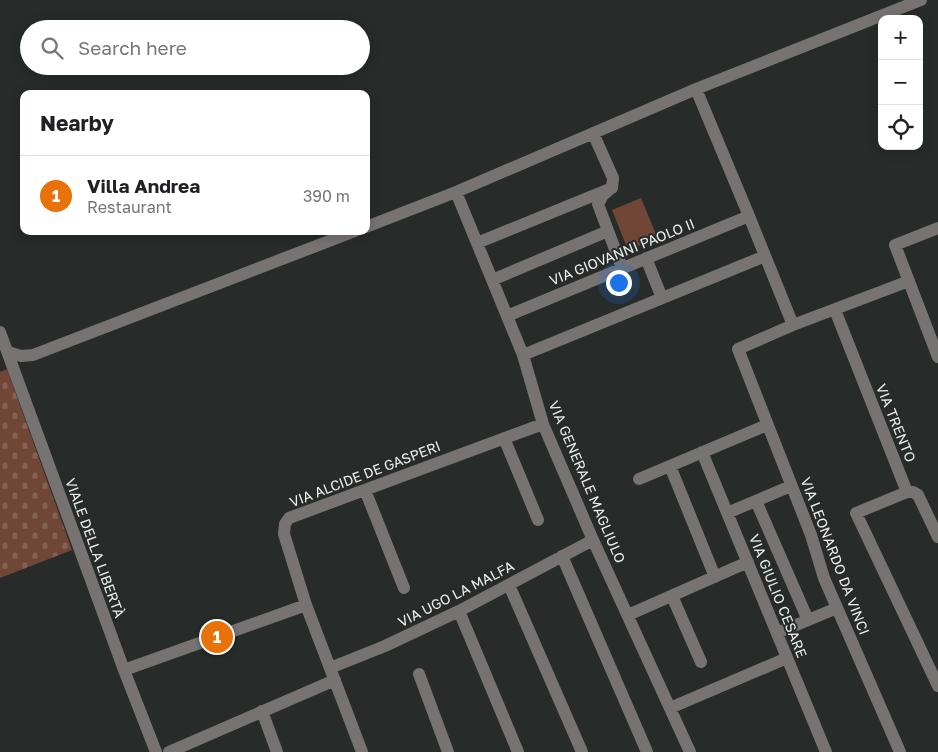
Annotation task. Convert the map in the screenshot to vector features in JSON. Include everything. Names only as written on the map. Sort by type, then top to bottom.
[{"type":"street","points":[[370,225],[456,192],[696,89],[921,0]]},
{"type":"street","points":[[696,89],[750,216],[793,325],[908,281]]},
{"type":"street","points":[[594,133],[613,178],[612,188],[603,195],[598,204],[622,268]]},
{"type":"street","points":[[477,243],[612,188]]},
{"type":"street","name":"VIA GENERALE MAGLIULO","points":[[456,192],[523,355],[543,424],[593,540],[690,752]]},
{"type":"street","name":"VIA GIOVANNI PAOLO II","points":[[507,316],[750,216]]},
{"type":"street","points":[[936,353],[895,245],[938,228]]},
{"type":"street","points":[[492,280],[608,232]]},
{"type":"street","points":[[4,356],[33,355],[345,235]]},
{"type":"street","points":[[523,355],[765,256]]},
{"type":"street","points":[[646,258],[662,298]]},
{"type":"street","name":"VIA TRENTO","points":[[835,310],[907,492],[913,492],[918,495],[938,537]]},
{"type":"street","name":"VIA LEONARDO DA VINCI","points":[[793,325],[738,348],[811,535],[824,578],[900,752]]},
{"type":"street","name":"VIALE DELLA LIBERTÀ","points":[[0,332],[4,356],[156,752]]},
{"type":"street","name":"VIA ALCIDE DE GASPERI","points":[[362,752],[306,605],[284,534],[284,524],[289,518],[543,424]]},
{"type":"street","points":[[639,479],[767,424]]},
{"type":"street","points":[[504,438],[538,520]]},
{"type":"street","name":"VIA GIULIO CESARE","points":[[702,452],[826,752]]},
{"type":"street","points":[[670,466],[715,577]]},
{"type":"street","points":[[727,513],[792,486]]},
{"type":"street","points":[[365,490],[404,588]]},
{"type":"street","points":[[907,492],[856,513],[938,686]]},
{"type":"street","points":[[756,501],[808,620]]},
{"type":"street","name":"VIA UGO LA MALFA","points":[[330,668],[385,646],[458,611],[593,540]]},
{"type":"street","points":[[562,556],[647,752]]},
{"type":"street","points":[[628,615],[748,562]]},
{"type":"street","points":[[509,585],[582,752]]},
{"type":"street","points":[[672,596],[701,662]]},
{"type":"street","points":[[124,670],[306,605]]},
{"type":"street","points":[[777,633],[837,608]]},
{"type":"street","points":[[458,611],[518,752]]},
{"type":"street","points":[[670,708],[787,658]]},
{"type":"street","points":[[419,674],[448,752]]},
{"type":"street","points":[[169,752],[335,680]]},
{"type":"street","points":[[262,711],[277,752]]},
{"type":"green space","points":[[641,198],[658,239],[628,250],[612,210]]},
{"type":"green space","points":[[7,369],[72,550],[0,578],[0,372]]},
{"type":"place","name":"Villa Andrea","points":[[217,637]]}]
